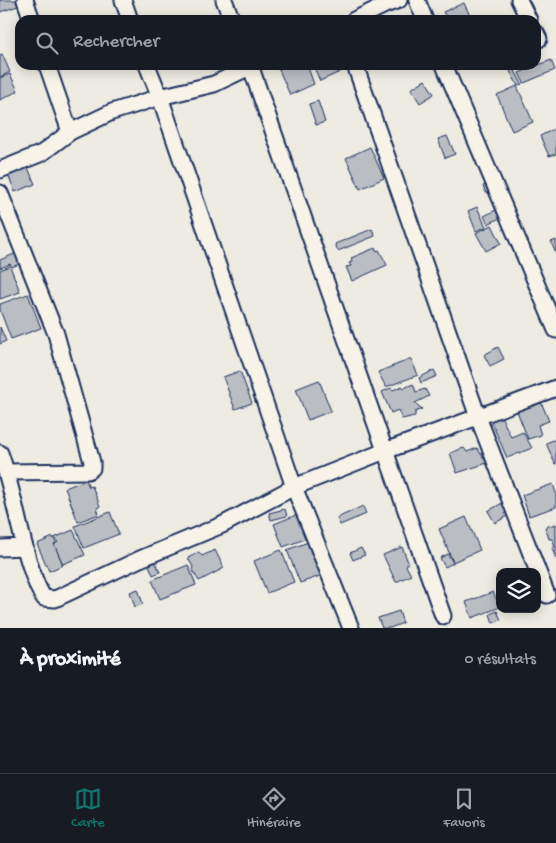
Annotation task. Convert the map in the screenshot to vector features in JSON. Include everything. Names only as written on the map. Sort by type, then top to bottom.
[{"type":"street","points":[[24,0],[30,15]]},
{"type":"street","points":[[123,0],[128,15]]},
{"type":"street","points":[[224,0],[230,15]]},
{"type":"street","points":[[364,15],[399,0]]},
{"type":"street","points":[[417,0],[423,15]]},
{"type":"street","points":[[519,0],[526,15]]},
{"type":"street","points":[[49,70],[70,132]]},
{"type":"street","points":[[149,70],[294,487],[351,628]]},
{"type":"street","points":[[0,170],[42,153],[70,132],[112,112],[160,97],[214,84],[243,70]]},
{"type":"street","points":[[252,70],[443,616]]},
{"type":"street","points":[[357,70],[478,418],[547,595]]},
{"type":"street","points":[[446,70],[556,330]]},
{"type":"street","points":[[0,193],[56,334],[92,462],[92,468],[88,471],[7,472]]},
{"type":"street","points":[[0,453],[7,472],[25,547],[38,590],[44,598],[56,599],[222,525],[294,487],[385,451],[556,388]]},
{"type":"street","points":[[0,548],[25,547]]},
{"type":"building","points":[[0,0],[26,0],[27,3],[0,12]]},
{"type":"building","points":[[464,3],[470,15],[445,15],[443,12]]},
{"type":"building","points":[[2,54],[10,72],[0,77],[0,55]]},
{"type":"building","points":[[551,60],[555,70],[524,83],[519,73],[526,70],[541,70],[541,64]]},
{"type":"building","points":[[279,70],[309,70],[314,84],[290,95]]},
{"type":"building","points":[[315,70],[342,71],[320,81]]},
{"type":"building","points":[[515,70],[522,84],[518,86],[510,71]]},
{"type":"building","points":[[10,74],[18,91],[0,100],[0,78]]},
{"type":"building","points":[[425,80],[434,94],[420,103],[411,89]]},
{"type":"building","points":[[517,86],[533,122],[512,131],[497,95]]},
{"type":"building","points":[[318,101],[325,122],[316,125],[309,104]]},
{"type":"building","points":[[554,129],[556,133],[556,154],[549,156],[540,136]]},
{"type":"building","points":[[447,136],[455,154],[445,158],[438,139]]},
{"type":"building","points":[[370,147],[384,178],[360,189],[346,158]]},
{"type":"building","points":[[25,161],[35,184],[15,192],[6,169]]},
{"type":"building","points":[[493,181],[497,187],[486,193],[483,186]]},
{"type":"building","points":[[477,207],[486,227],[476,231],[468,211]]},
{"type":"building","points":[[502,207],[506,215],[488,224],[484,216]]},
{"type":"building","points":[[492,225],[501,243],[486,251],[476,233]]},
{"type":"building","points":[[372,229],[375,236],[338,251],[335,244]]},
{"type":"building","points":[[556,240],[556,254],[551,242]]},
{"type":"building","points":[[375,248],[376,251],[379,250],[387,265],[352,281],[346,267],[351,266],[349,263],[352,262],[351,258]]},
{"type":"building","points":[[19,252],[24,262],[12,267],[10,264],[0,268],[0,260]]},
{"type":"building","points":[[10,266],[20,292],[0,299],[0,270]]},
{"type":"building","points":[[28,294],[41,328],[11,339],[0,310],[0,304]]},
{"type":"building","points":[[0,327],[6,341],[0,344]]},
{"type":"building","points":[[498,347],[504,359],[490,366],[484,355]]},
{"type":"building","points":[[411,359],[418,375],[386,387],[378,372]]},
{"type":"building","points":[[434,370],[437,376],[421,383],[419,378]]},
{"type":"building","points":[[240,371],[252,403],[235,409],[223,377]]},
{"type":"building","points":[[319,380],[331,411],[308,420],[296,389]]},
{"type":"building","points":[[413,384],[416,392],[425,389],[429,396],[415,403],[422,409],[415,412],[415,416],[402,419],[398,410],[391,413],[382,392],[402,386],[404,388]]},
{"type":"building","points":[[541,402],[549,421],[538,425],[541,435],[528,439],[517,411]]},
{"type":"building","points":[[501,416],[511,437],[523,432],[532,448],[507,458],[491,421]]},
{"type":"building","points":[[556,439],[556,464],[555,464],[546,443]]},
{"type":"building","points":[[464,448],[467,452],[477,448],[487,463],[457,473],[450,453]]},
{"type":"building","points":[[86,480],[89,487],[92,486],[100,506],[97,508],[99,514],[78,522],[65,488]]},
{"type":"building","points":[[553,484],[556,493],[556,507],[529,516],[522,495]]},
{"type":"building","points":[[504,502],[511,514],[495,523],[488,511]]},
{"type":"building","points":[[363,506],[366,514],[340,525],[337,518]]},
{"type":"building","points":[[285,509],[287,516],[271,520],[269,513]]},
{"type":"building","points":[[110,512],[119,534],[84,548],[75,526]]},
{"type":"building","points":[[304,512],[313,536],[283,547],[274,524]]},
{"type":"building","points":[[466,517],[480,550],[453,562],[439,529]]},
{"type":"building","points":[[556,524],[556,559],[552,548],[555,546],[552,539],[549,539],[545,527]]},
{"type":"building","points":[[73,530],[85,555],[63,564],[54,545],[58,542],[54,538]]},
{"type":"building","points":[[53,537],[63,565],[49,571],[37,544]]},
{"type":"building","points":[[311,541],[323,575],[300,583],[287,550]]},
{"type":"building","points":[[402,547],[408,562],[406,566],[411,575],[396,582],[383,555]]},
{"type":"building","points":[[361,548],[365,555],[353,560],[350,553]]},
{"type":"building","points":[[215,550],[224,568],[199,581],[192,570],[193,567],[188,558],[199,552],[202,556]]},
{"type":"building","points":[[281,550],[294,582],[267,593],[254,561]]},
{"type":"building","points":[[448,554],[453,563],[445,567],[440,558]]},
{"type":"building","points":[[155,562],[160,572],[153,575],[149,565]]},
{"type":"building","points":[[188,565],[196,585],[160,599],[152,580]]},
{"type":"building","points":[[138,589],[143,604],[135,607],[130,592]]},
{"type":"building","points":[[493,592],[496,598],[496,609],[472,618],[466,602]]},
{"type":"building","points":[[399,611],[403,623],[390,628],[382,628],[378,618]]},
{"type":"building","points":[[496,611],[501,620],[493,623],[490,614]]}]
